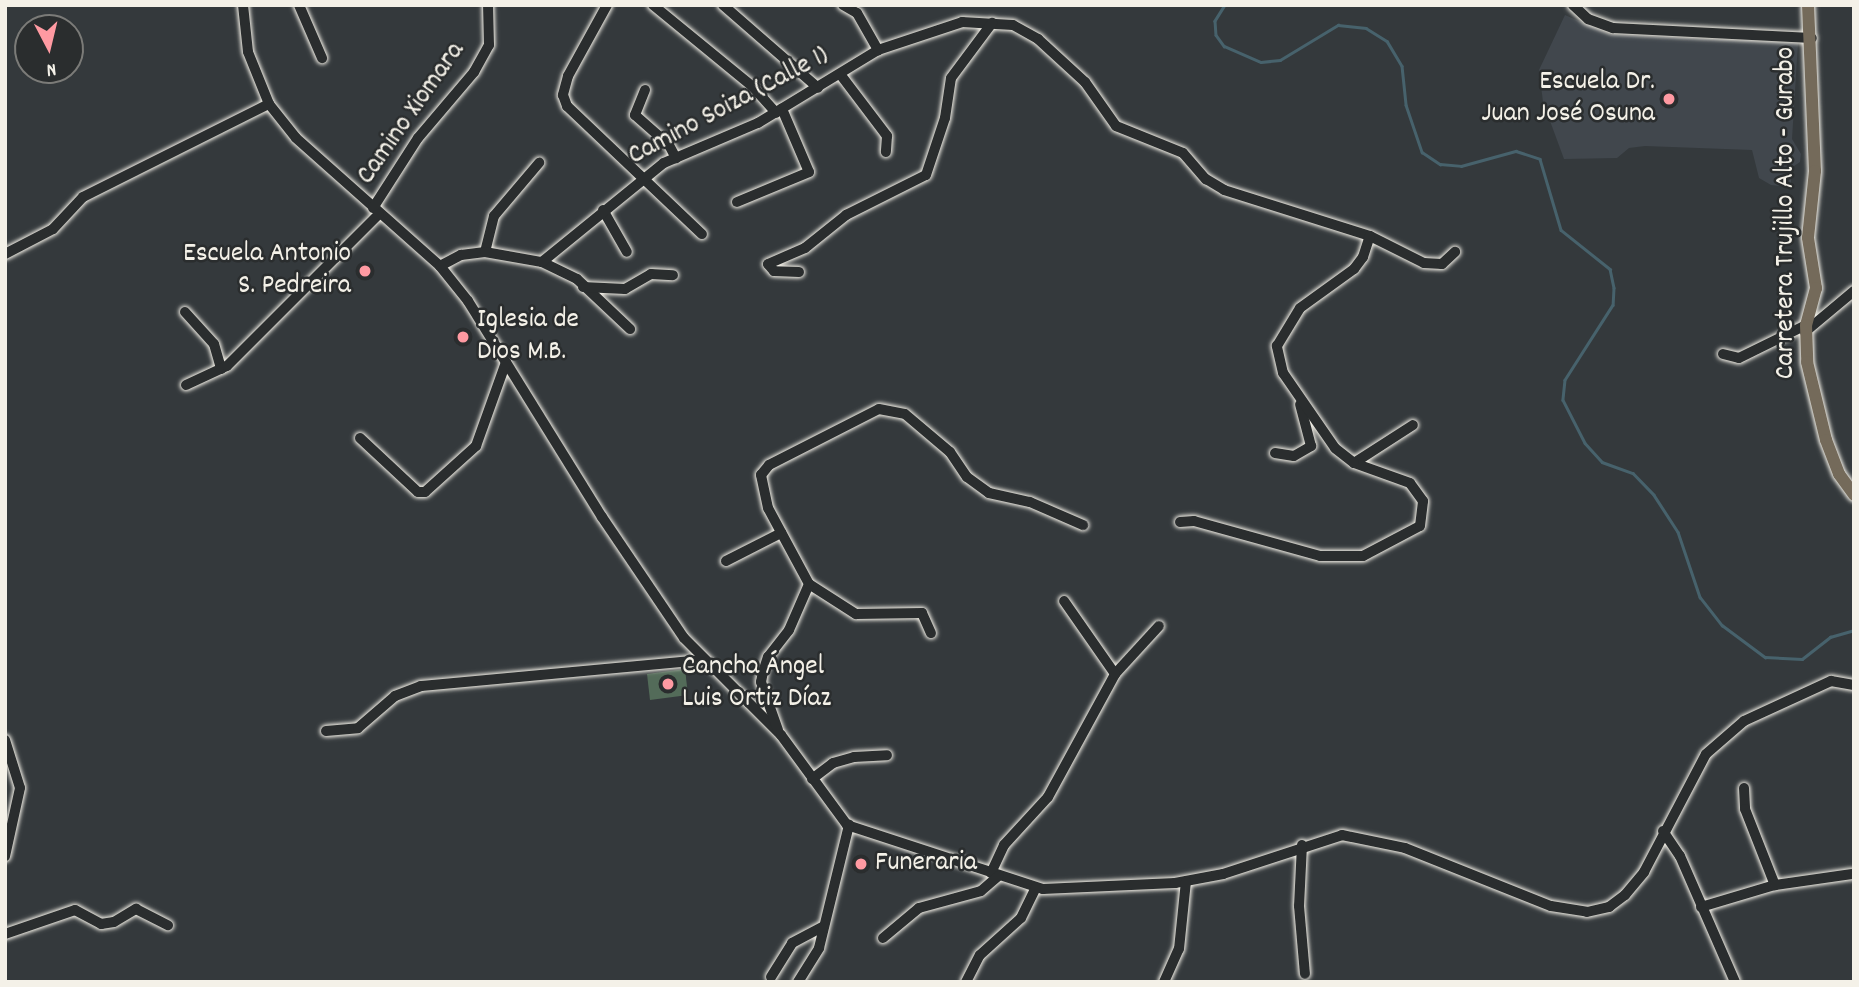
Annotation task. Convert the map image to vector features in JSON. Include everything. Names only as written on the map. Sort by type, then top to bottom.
[{"type":"main road","name":"Carretera Trujillo Alto - Gurabo","points":[[1808,5],[1812,38],[1815,180],[1808,238],[1816,288],[1805,329],[1814,405],[1839,474],[1854,495]]},
{"type":"street","points":[[243,5],[248,52],[269,104],[296,138],[440,266],[468,301],[601,517],[703,660],[780,736],[849,825],[878,831],[1036,887],[1186,881],[1223,874],[1302,845],[1342,835],[1405,848],[1551,906],[1587,912],[1609,907],[1625,895],[1644,872],[1663,831],[1706,754],[1744,721],[1831,681],[1854,685]]},
{"type":"street","points":[[299,5],[322,58]]},
{"type":"street","name":"Camino Xiomara","points":[[187,385],[221,369],[376,211],[418,138],[474,72],[489,45],[488,5]]},
{"type":"street","points":[[607,5],[568,76],[563,94],[567,106],[702,234]]},
{"type":"street","points":[[653,5],[779,111],[809,172],[737,202]]},
{"type":"street","points":[[723,5],[818,88]]},
{"type":"street","points":[[842,5],[857,13],[878,50]]},
{"type":"street","points":[[1573,5],[1588,19],[1613,28],[1812,38]]},
{"type":"street","name":"Camino Soiza (Calle 1)","points":[[542,262],[642,177],[676,158],[779,111],[878,50],[962,22],[1013,25],[1038,39],[1085,82],[1116,126],[1183,153],[1206,178],[1224,190],[1370,236],[1424,263],[1441,264],[1455,253]]},
{"type":"street","points":[[799,272],[774,271],[768,264],[804,248],[846,215],[926,175],[945,118],[951,78],[992,23]]},
{"type":"street","points":[[840,74],[887,136],[886,152]]},
{"type":"street","points":[[645,90],[635,115],[669,145],[676,158]]},
{"type":"street","points":[[5,254],[54,229],[83,197],[269,104]]},
{"type":"street","points":[[485,252],[494,216],[539,163]]},
{"type":"street","points":[[603,210],[627,252]]},
{"type":"street","points":[[1180,522],[1194,521],[1320,556],[1363,556],[1420,526],[1423,501],[1410,483],[1354,463],[1335,447],[1300,401],[1283,373],[1277,346],[1283,329],[1300,308],[1354,269],[1363,257],[1370,236]]},
{"type":"street","points":[[440,266],[461,255],[485,252],[542,262],[583,287],[630,329]]},
{"type":"street","points":[[583,287],[625,289],[651,274],[673,275]]},
{"type":"street","points":[[1723,354],[1739,358],[1805,329],[1854,291]]},
{"type":"street","points":[[185,312],[214,344],[221,369]]},
{"type":"street","points":[[360,438],[418,492],[425,492],[476,446],[506,362]]},
{"type":"street","points":[[1275,453],[1294,456],[1311,446],[1300,401]]},
{"type":"street","points":[[931,633],[922,613],[856,614],[809,584],[768,508],[761,475],[818,437],[879,409],[905,414],[950,452],[967,477],[989,493],[1030,502],[1083,525]]},
{"type":"street","points":[[1354,463],[1413,425]]},
{"type":"street","points":[[726,561],[781,533]]},
{"type":"street","points":[[780,736],[761,682],[768,657],[789,630],[809,584]]},
{"type":"street","points":[[1064,601],[1115,674]]},
{"type":"street","points":[[883,938],[919,908],[981,891],[994,874],[1004,845],[1048,797],[1115,674],[1159,626]]},
{"type":"street","points":[[326,731],[358,728],[395,696],[421,686],[703,660]]},
{"type":"street","points":[[5,740],[20,789],[5,856]]},
{"type":"street","points":[[812,779],[834,763],[854,757],[887,755]]},
{"type":"street","points":[[1744,788],[1745,809],[1775,885]]},
{"type":"street","points":[[798,982],[819,948],[849,825]]},
{"type":"street","points":[[1663,831],[1680,856],[1735,982]]},
{"type":"street","points":[[1302,845],[1299,906],[1305,974]]},
{"type":"street","points":[[1702,906],[1775,885],[1852,874]]},
{"type":"street","points":[[1164,982],[1180,949],[1186,881]]},
{"type":"street","points":[[966,982],[980,955],[1021,918],[1036,887]]},
{"type":"street","points":[[5,934],[75,910],[101,924],[114,922],[136,909],[168,925]]},
{"type":"street","points":[[771,976],[792,943],[824,926]]},
{"type":"shaded area","name":"Escuela Dr. Juan José Osuna","points":[[1565,15],[1611,35],[1798,43],[1792,139],[1801,154],[1800,162],[1791,168],[1791,187],[1771,185],[1759,178],[1752,150],[1645,146],[1629,148],[1617,158],[1564,159],[1543,102],[1539,70]]},
{"type":"green space","name":"Cancha Ángel Luis Ortiz Díaz","points":[[685,669],[688,695],[650,700],[647,674]]},
{"type":"waterway","points":[[1225,5],[1215,21],[1216,35],[1224,46],[1261,62],[1280,60],[1338,25],[1366,28],[1387,41],[1402,66],[1406,105],[1422,152],[1440,164],[1461,166],[1516,151],[1540,159],[1561,230],[1610,269],[1614,288],[1613,305],[1565,380],[1563,400],[1585,443],[1602,462],[1633,473],[1654,495],[1678,532],[1700,597],[1722,625],[1765,657],[1802,659],[1830,637],[1854,630]]},
{"type":"place","name":"Escuela Dr. Juan José Osuna","points":[[1669,99]]},
{"type":"place","name":"Escuela Antonio S. Pedreira","points":[[365,271]]},
{"type":"place","name":"Iglesia de Dios M.B.","points":[[463,337]]},
{"type":"place","name":"Cancha Ángel Luis Ortiz Díaz","points":[[668,684]]},
{"type":"place","name":"Funeraria","points":[[861,864]]}]
